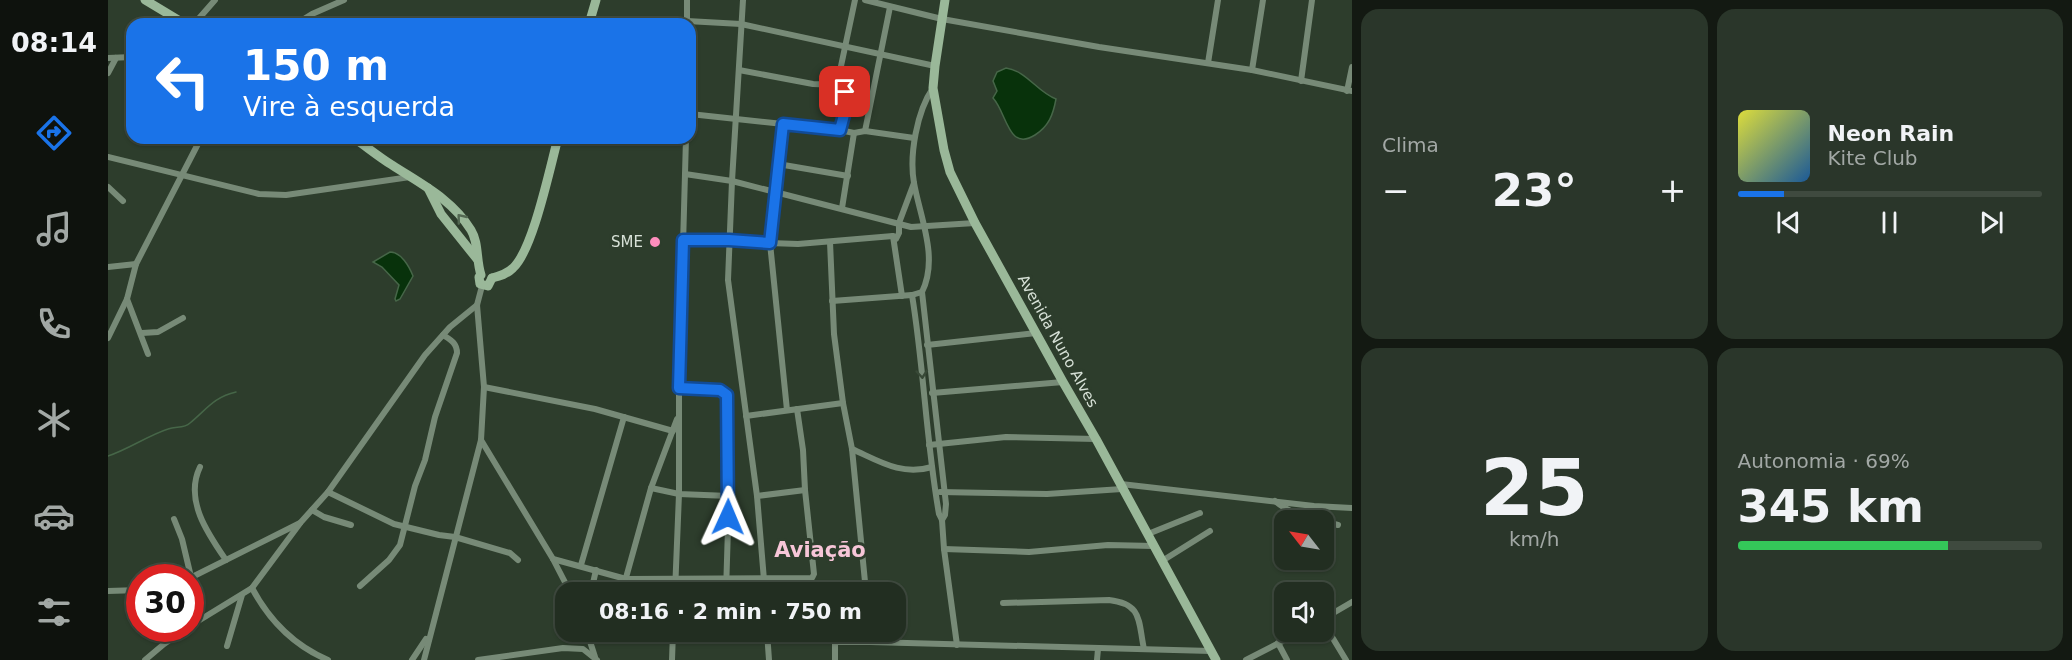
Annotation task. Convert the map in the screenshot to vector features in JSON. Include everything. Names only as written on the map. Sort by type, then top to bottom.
[{"type":"street","points":[[145,0],[175,18]]},
{"type":"street","points":[[199,18],[215,0]]},
{"type":"street","points":[[306,18],[332,2],[344,0]]},
{"type":"street","points":[[591,18],[596,0]]},
{"type":"street","points":[[687,0],[687,18]]},
{"type":"street","points":[[743,0],[728,280],[757,496],[764,582]]},
{"type":"street","points":[[837,85],[855,0]]},
{"type":"street","points":[[865,0],[942,19],[1099,47],[1252,70],[1350,91],[1352,67]]},
{"type":"street","name":"Avenida Nuno Alves","points":[[945,0],[934,66],[933,88],[944,150],[951,172],[975,223],[1096,439],[1213,656]]},
{"type":"street","points":[[1208,63],[1218,0]]},
{"type":"street","points":[[1252,70],[1263,0]]},
{"type":"street","points":[[1301,81],[1312,0]]},
{"type":"street","points":[[865,131],[890,7]]},
{"type":"street","points":[[696,22],[741,24],[934,66]]},
{"type":"street","points":[[108,58],[126,57]]},
{"type":"street","points":[[108,73],[116,58]]},
{"type":"street","points":[[739,70],[813,84],[837,85],[845,92],[845,111],[840,130]]},
{"type":"street","points":[[933,88],[926,101],[914,138],[914,182],[924,225],[929,261],[928,275],[922,292],[944,491],[945,515],[942,520]]},
{"type":"street","points":[[696,115],[914,138]]},
{"type":"street","points":[[783,124],[770,243],[787,410]]},
{"type":"street","points":[[842,208],[854,133]]},
{"type":"street","points":[[108,338],[127,299],[136,264],[198,144]]},
{"type":"street","points":[[363,144],[442,197],[471,230],[476,241],[481,274],[479,280],[482,286],[477,305],[484,387],[481,440],[424,660]]},
{"type":"street","points":[[482,286],[488,286],[492,278],[514,268],[528,244],[556,144]]},
{"type":"street","points":[[676,580],[686,144]]},
{"type":"street","points":[[108,157],[259,194],[286,195],[411,177]]},
{"type":"street","points":[[778,164],[848,176]]},
{"type":"street","points":[[685,174],[732,181],[911,227],[975,223]]},
{"type":"street","points":[[683,240],[770,243],[830,242],[893,236],[896,239],[899,223],[914,182]]},
{"type":"street","points":[[108,187],[123,201]]},
{"type":"street","points":[[428,188],[446,221],[477,259]]},
{"type":"street","points":[[893,236],[902,296]]},
{"type":"street","points":[[830,242],[834,334],[852,449],[865,582]]},
{"type":"street","points":[[108,267],[136,264]]},
{"type":"street","points":[[481,274],[489,274],[492,278]]},
{"type":"street","points":[[832,301],[912,295],[922,292]]},
{"type":"street","points":[[912,295],[920,345],[929,444],[939,514],[942,520],[957,645]]},
{"type":"street","points":[[127,299],[142,333],[148,354]]},
{"type":"street","points":[[204,618],[252,588],[301,522],[328,492],[411,374],[443,335],[477,305]]},
{"type":"street","points":[[142,333],[158,332],[183,318]]},
{"type":"street","points":[[920,345],[1036,333]]},
{"type":"street","points":[[360,586],[396,553],[400,545],[403,527],[425,460],[435,417],[457,353],[454,342],[443,335]]},
{"type":"street","points":[[924,395],[1063,382]]},
{"type":"street","points":[[484,387],[624,417],[673,431]]},
{"type":"street","points":[[679,388],[720,390],[727,395],[729,496],[727,582]]},
{"type":"street","points":[[746,416],[843,403]]},
{"type":"street","points":[[553,559],[626,579],[809,579],[813,576],[803,450],[797,409]]},
{"type":"street","points":[[625,582],[651,488],[679,416]]},
{"type":"street","points":[[581,565],[624,417]]},
{"type":"street","points":[[929,444],[1006,437],[1096,439]]},
{"type":"street","points":[[481,440],[565,582]]},
{"type":"street","points":[[852,449],[898,470],[911,471],[932,467]]},
{"type":"street","points":[[200,467],[196,475],[196,503],[206,530],[226,560]]},
{"type":"street","points":[[936,492],[1047,494],[1121,487],[1352,508]]},
{"type":"street","points":[[651,488],[679,494],[729,496]]},
{"type":"street","points":[[757,496],[805,490]]},
{"type":"street","points":[[328,492],[403,527],[439,536],[455,537],[510,553],[518,560]]},
{"type":"street","points":[[1275,501],[1288,510]]},
{"type":"street","points":[[312,510],[330,519],[351,525]]},
{"type":"street","points":[[1148,534],[1200,513]]},
{"type":"street","points":[[174,519],[184,546],[187,564]]},
{"type":"street","points":[[204,571],[301,522]]},
{"type":"street","points":[[1334,524],[1338,525]]},
{"type":"street","points":[[1162,561],[1210,531]]},
{"type":"street","points":[[944,549],[1029,552],[1108,545],[1154,546]]},
{"type":"street","points":[[593,582],[596,570]]},
{"type":"street","points":[[252,588],[258,601],[275,624],[303,647],[328,660]]},
{"type":"street","points":[[108,591],[126,590]]},
{"type":"street","points":[[227,646],[242,594]]},
{"type":"street","points":[[1003,603],[1109,600],[1121,602],[1134,608],[1137,613],[1144,649]]},
{"type":"street","points":[[1334,613],[1352,602]]},
{"type":"street","points":[[412,660],[430,633]]},
{"type":"street","points":[[1334,639],[1346,660]]},
{"type":"street","points":[[145,660],[167,642]]},
{"type":"street","points":[[590,642],[596,659]]},
{"type":"street","points":[[672,660],[673,642]]},
{"type":"street","points":[[768,642],[769,660]]},
{"type":"street","points":[[835,642],[835,660]]},
{"type":"street","points":[[870,642],[1144,649],[1213,656]]},
{"type":"street","points":[[1246,660],[1278,643],[1287,660]]},
{"type":"street","points":[[478,660],[563,648],[583,649],[596,659]]},
{"type":"street","points":[[1097,660],[1098,649]]},
{"type":"shaded area","points":[[1006,68],[1020,73],[1043,92],[1056,99],[1047,124],[1040,132],[1026,139],[1014,135],[993,98],[997,91],[993,81],[997,72]]},
{"type":"shaded area","points":[[390,252],[401,257],[413,276],[400,299],[396,301],[399,285],[382,267],[373,262]]},
{"type":"waterway","points":[[108,456],[160,432],[188,425],[216,400],[236,392]]},
{"type":"place","name":"SME","points":[[655,242]]},
{"type":"district","name":"Aviação","points":[[820,550]]},
{"type":"route","points":[[728,517],[727,395],[723,390],[679,388],[683,240],[770,243],[783,124],[840,130],[845,111],[845,92]]}]
